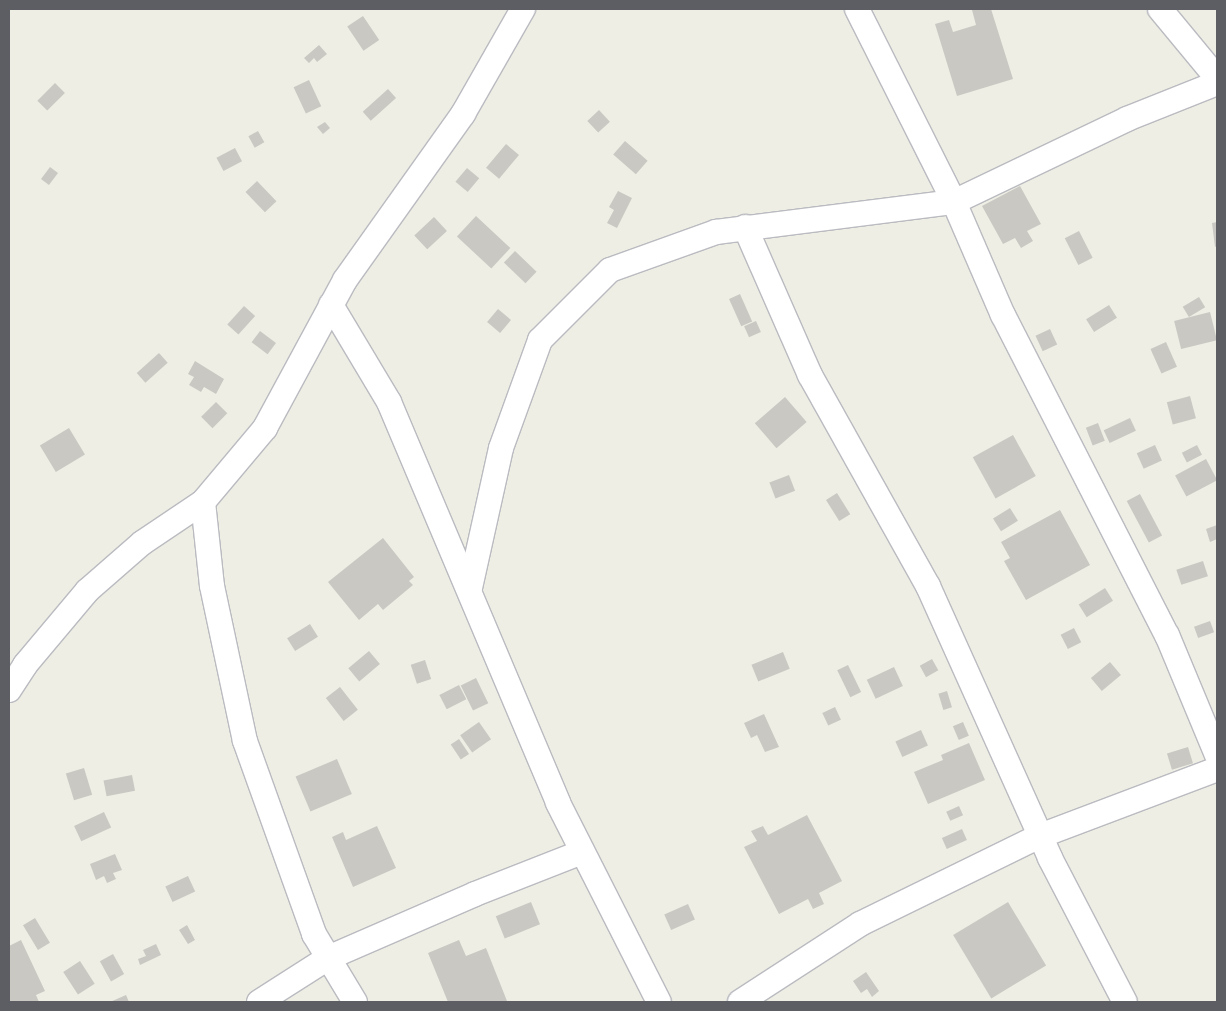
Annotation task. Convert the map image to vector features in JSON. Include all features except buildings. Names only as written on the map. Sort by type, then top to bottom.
[{"type":"street","points":[[9,690],[25,665],[87,591],[142,543],[202,502],[265,428],[345,280],[463,114],[523,9]]},
{"type":"street","points":[[857,9],[954,202],[1003,315],[1166,635],[1217,755]]},
{"type":"street","points":[[1160,9],[1217,78]]},
{"type":"street","points":[[470,588],[501,448],[540,340],[610,270],[716,232],[954,202],[1127,119],[1217,83]]},
{"type":"street","points":[[745,228],[810,374],[928,586],[1040,836],[1125,1002]]},
{"type":"street","points":[[331,305],[389,402],[470,588],[558,803],[659,1002]]},
{"type":"street","points":[[202,502],[212,586],[245,741],[314,934],[355,1002]]},
{"type":"street","points":[[740,1002],[860,924],[1040,836],[1217,770]]},
{"type":"street","points":[[260,1002],[328,958],[475,894],[582,852]]}]
